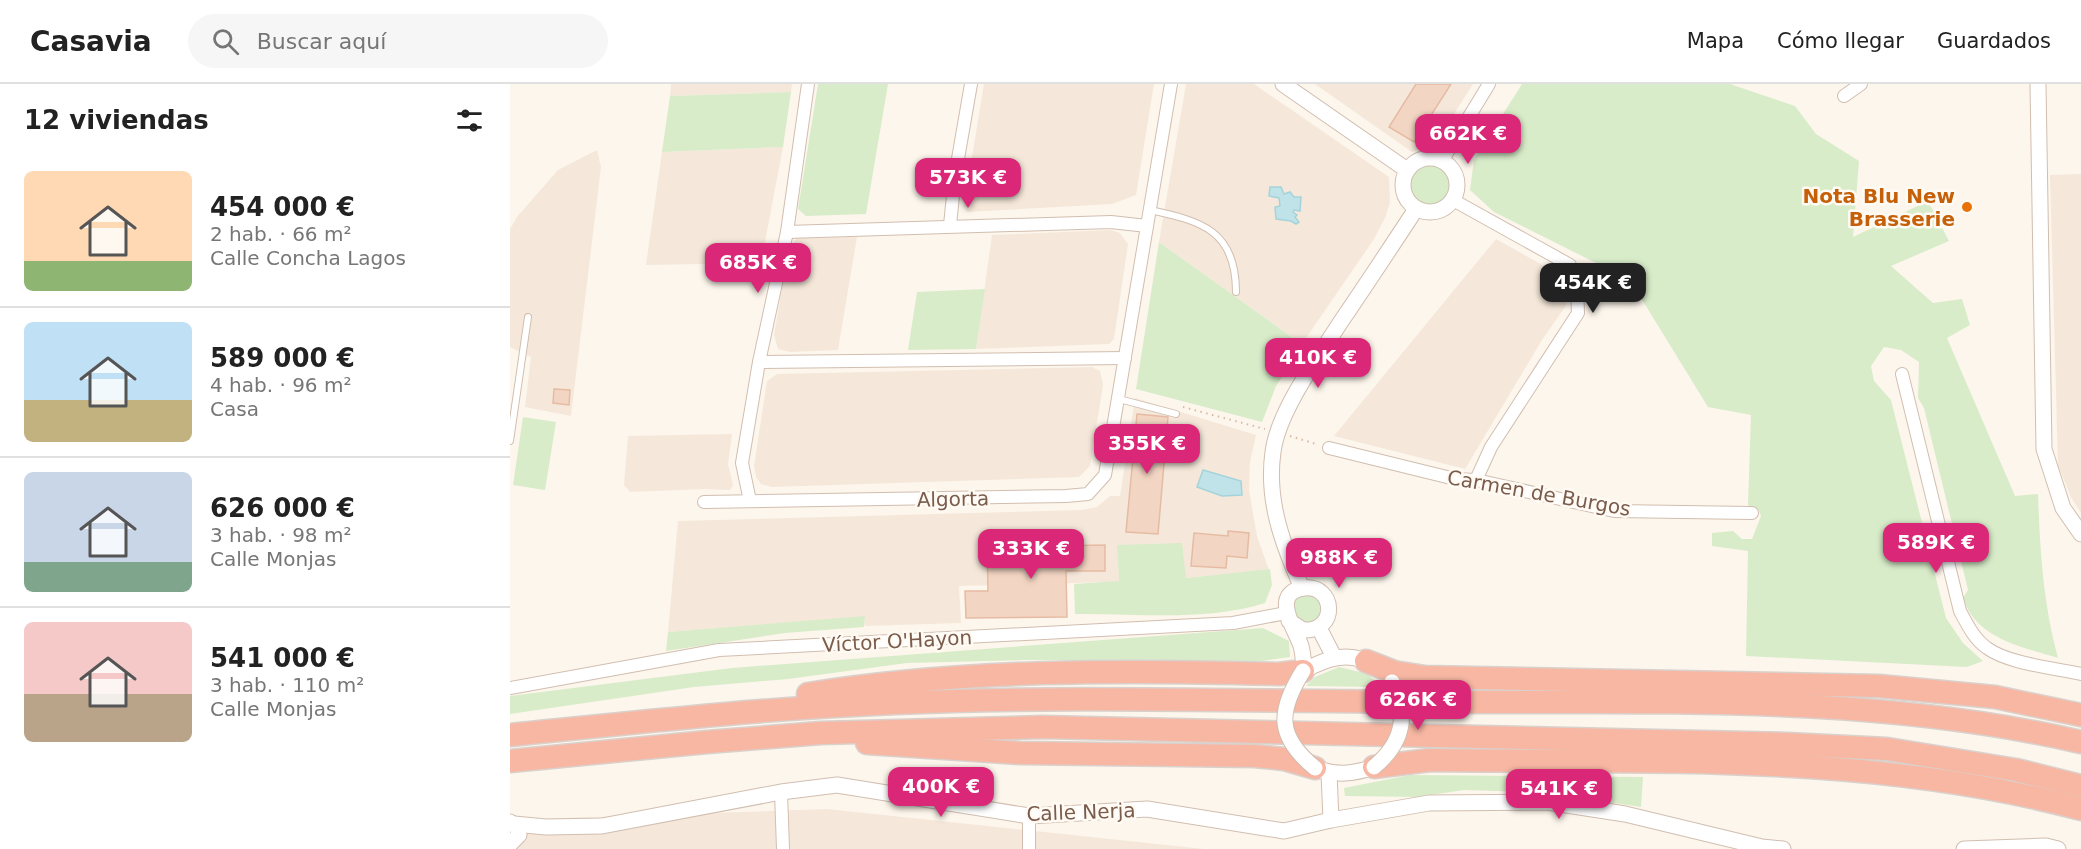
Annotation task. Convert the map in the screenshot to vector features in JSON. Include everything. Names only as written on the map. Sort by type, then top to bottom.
[{"type":"highway","points":[[1366,661],[1394,672],[1425,677],[1818,683],[1937,689],[1995,697],[2081,715]]},
{"type":"highway","points":[[756,710],[808,694],[952,676],[1060,671],[1279,674],[1304,670]]},
{"type":"highway","points":[[510,735],[756,710],[899,702],[1011,700],[1695,703],[1896,713],[1964,719],[2017,727],[2081,742]]},
{"type":"highway","points":[[510,761],[821,733],[1042,727],[1787,744],[1887,749],[2016,770],[2081,786]]},
{"type":"highway","points":[[821,733],[873,744],[1020,753],[1255,756],[1284,759],[1322,771]]},
{"type":"highway","points":[[1374,767],[1430,760],[1826,767],[1961,782],[2081,809]]},
{"type":"street","points":[[750,501],[742,463],[759,362],[787,232],[807,84]]},
{"type":"street","points":[[950,225],[955,176],[971,84]]},
{"type":"street","name":"Algorta","points":[[704,502],[1026,498],[1088,494],[1105,475],[1171,84]]},
{"type":"street","points":[[1283,84],[1407,170]]},
{"type":"street","points":[[1442,161],[1490,84]]},
{"type":"street","points":[[1844,96],[1861,84]]},
{"type":"street","points":[[2038,84],[2044,449],[2063,508],[2081,534]]},
{"type":"street","points":[[1430,158],[1442,161],[1453,171],[1455,178],[1457,186],[1453,200],[1443,210],[1429,213],[1416,209],[1406,198],[1402,184],[1407,170],[1417,161],[1430,158]]},
{"type":"street","points":[[1453,200],[1570,265],[1577,285],[1578,313],[1491,447],[1476,480]]},
{"type":"street","points":[[1302,588],[1281,541],[1271,489],[1273,453],[1277,433],[1308,372],[1416,209]]},
{"type":"street","points":[[787,232],[950,225],[1111,222],[1147,226]]},
{"type":"street","points":[[759,362],[1125,358]]},
{"type":"street","points":[[1902,374],[1960,610],[1972,633],[1988,649],[2016,660],[2081,674]]},
{"type":"street","name":"Carmen de Burgos","points":[[1329,448],[1455,479],[1476,480],[1614,511],[1752,513]]},
{"type":"street","points":[[1288,617],[1303,630],[1319,627],[1326,620],[1329,611],[1328,601],[1322,593],[1312,588],[1302,588],[1293,593],[1287,602],[1288,617],[1301,646],[1304,670]]},
{"type":"street","name":"Víctor O'Hayon","points":[[510,688],[719,650],[1233,623],[1288,617]]},
{"type":"street","points":[[1319,627],[1334,657]]},
{"type":"street","points":[[1334,657],[1350,657],[1366,661],[1392,682],[1400,696],[1403,712],[1402,728],[1387,756],[1374,767],[1352,774],[1322,771],[1299,754],[1288,736],[1284,715],[1288,694],[1304,670],[1334,657]]},
{"type":"street","points":[[1322,771],[1331,820]]},
{"type":"street","name":"Calle Nerja","points":[[514,836],[546,827],[602,826],[781,792],[837,785],[858,786],[1029,816],[1147,809],[1284,831],[1331,820],[1429,803],[1546,802],[1625,814],[1762,848],[1783,849]]},
{"type":"street","points":[[781,792],[783,849]]},
{"type":"street","points":[[1029,816],[1029,849]]},
{"type":"street","points":[[1964,849],[2046,846],[2058,849]]},
{"type":"lane","points":[[1149,210],[1191,219],[1220,236],[1236,272],[1236,292]]},
{"type":"lane","points":[[510,441],[528,317]]},
{"type":"lane","points":[[1120,394],[1176,414]]},
{"type":"path","points":[[1176,405],[1329,448]]},
{"type":"shaded area","points":[[671,84],[792,84],[791,92],[670,96]]},
{"type":"shaded area","points":[[984,84],[1154,84],[1136,195],[1112,204],[967,212],[964,206]]},
{"type":"shaded area","points":[[1186,84],[1254,84],[1389,177],[1390,203],[1385,218],[1374,239],[1302,344],[1159,242]]},
{"type":"shaded area","points":[[1315,84],[1473,84],[1436,142],[1432,146],[1412,152]]},
{"type":"shaded area","points":[[783,147],[761,263],[646,265],[662,152]]},
{"type":"shaded area","points":[[597,150],[601,167],[571,416],[525,407],[531,357],[510,347],[510,229],[517,217],[558,170]]},
{"type":"shaded area","points":[[2081,174],[2081,513],[2071,497],[2058,465],[2050,175]]},
{"type":"shaded area","points":[[1111,230],[1120,233],[1128,244],[1114,339],[1109,344],[976,349],[992,235]]},
{"type":"shaded area","points":[[857,237],[838,350],[790,352],[778,349],[774,335],[789,248],[797,238]]},
{"type":"shaded area","points":[[1496,239],[1553,271],[1563,283],[1567,298],[1565,307],[1542,340],[1465,469],[1334,436]]},
{"type":"shaded area","points":[[1092,367],[1100,371],[1103,385],[1090,466],[1079,477],[772,487],[761,484],[756,477],[754,466],[767,381],[777,374]]},
{"type":"shaded area","points":[[1135,398],[1256,435],[1250,462],[1249,490],[1257,536],[1269,570],[1185,578],[1118,545],[1119,581],[959,586],[961,623],[865,626],[864,617],[668,632],[678,521],[1082,510],[1097,507],[1110,496],[1120,496]]},
{"type":"shaded area","points":[[732,434],[728,464],[733,485],[730,490],[630,492],[624,485],[628,436]]},
{"type":"shaded area","points":[[827,809],[1204,849],[510,849],[510,820]]},
{"type":"green space","points":[[818,84],[888,84],[866,214],[806,216],[798,209]]},
{"type":"green space","points":[[1522,84],[1730,84],[1795,106],[1816,134],[1859,161],[1853,237],[1928,201],[1949,241],[1891,266],[1933,303],[1962,299],[1970,325],[1947,338],[2015,496],[2038,494],[2043,577],[2058,658],[2002,639],[1978,623],[1969,612],[1963,598],[1968,590],[1924,408],[1918,398],[1919,362],[1901,350],[1884,347],[1871,366],[1874,381],[1891,400],[1946,618],[1963,643],[1983,661],[1967,667],[1746,656],[1748,551],[1712,546],[1712,533],[1733,531],[1742,539],[1752,539],[1761,516],[1758,509],[1748,505],[1751,415],[1708,407],[1630,280],[1494,212],[1470,190],[1474,160]]},
{"type":"green space","points":[[791,92],[783,147],[662,152],[670,96]]},
{"type":"green space","points":[[1431,165],[1446,171],[1452,186],[1446,201],[1431,207],[1416,201],[1410,186],[1416,171]]},
{"type":"green space","points":[[1159,242],[1303,345],[1276,386],[1262,422],[1136,389]]},
{"type":"green space","points":[[985,289],[976,349],[908,350],[917,292]]},
{"type":"green space","points":[[523,417],[556,422],[545,490],[513,485]]},
{"type":"green space","points":[[1182,543],[1186,578],[1270,569],[1272,585],[1265,603],[1242,609],[1195,615],[1075,614],[1074,584],[1119,581],[1117,545]]},
{"type":"green space","points":[[1307,594],[1317,599],[1322,609],[1317,619],[1307,624],[1297,619],[1292,609],[1297,599]]},
{"type":"green space","points":[[865,616],[864,627],[785,633],[666,651],[668,632]]},
{"type":"green space","points":[[1263,628],[1289,641],[1290,657],[1262,661],[1023,660],[907,663],[788,679],[694,687],[510,714],[510,696],[732,668]]},
{"type":"green space","points":[[1339,667],[1368,674],[1380,687],[1306,686],[1315,677]]},
{"type":"green space","points":[[1410,775],[1643,777],[1641,807],[1544,793],[1496,791],[1464,790],[1417,797],[1345,796],[1344,788]]},
{"type":"water","points":[[1270,187],[1281,187],[1284,194],[1290,192],[1294,197],[1301,197],[1300,211],[1294,210],[1293,212],[1297,215],[1295,217],[1299,222],[1296,224],[1276,219],[1275,207],[1280,206],[1279,198],[1269,196]]},
{"type":"water","points":[[1203,470],[1241,481],[1242,495],[1222,496],[1197,487]]},
{"type":"building","points":[[1416,84],[1451,84],[1414,142],[1389,127]]},
{"type":"building","points":[[554,389],[570,390],[569,405],[553,403]]},
{"type":"building","points":[[1137,414],[1168,417],[1158,534],[1126,532]]},
{"type":"building","points":[[1228,531],[1249,533],[1247,558],[1227,556],[1226,568],[1191,566],[1194,533],[1228,536]]},
{"type":"building","points":[[1105,545],[1105,571],[1066,571],[1067,617],[966,618],[965,591],[988,591],[987,547]]},
{"type":"place","name":"Nota Blu New Brasserie","points":[[1967,207]]}]
